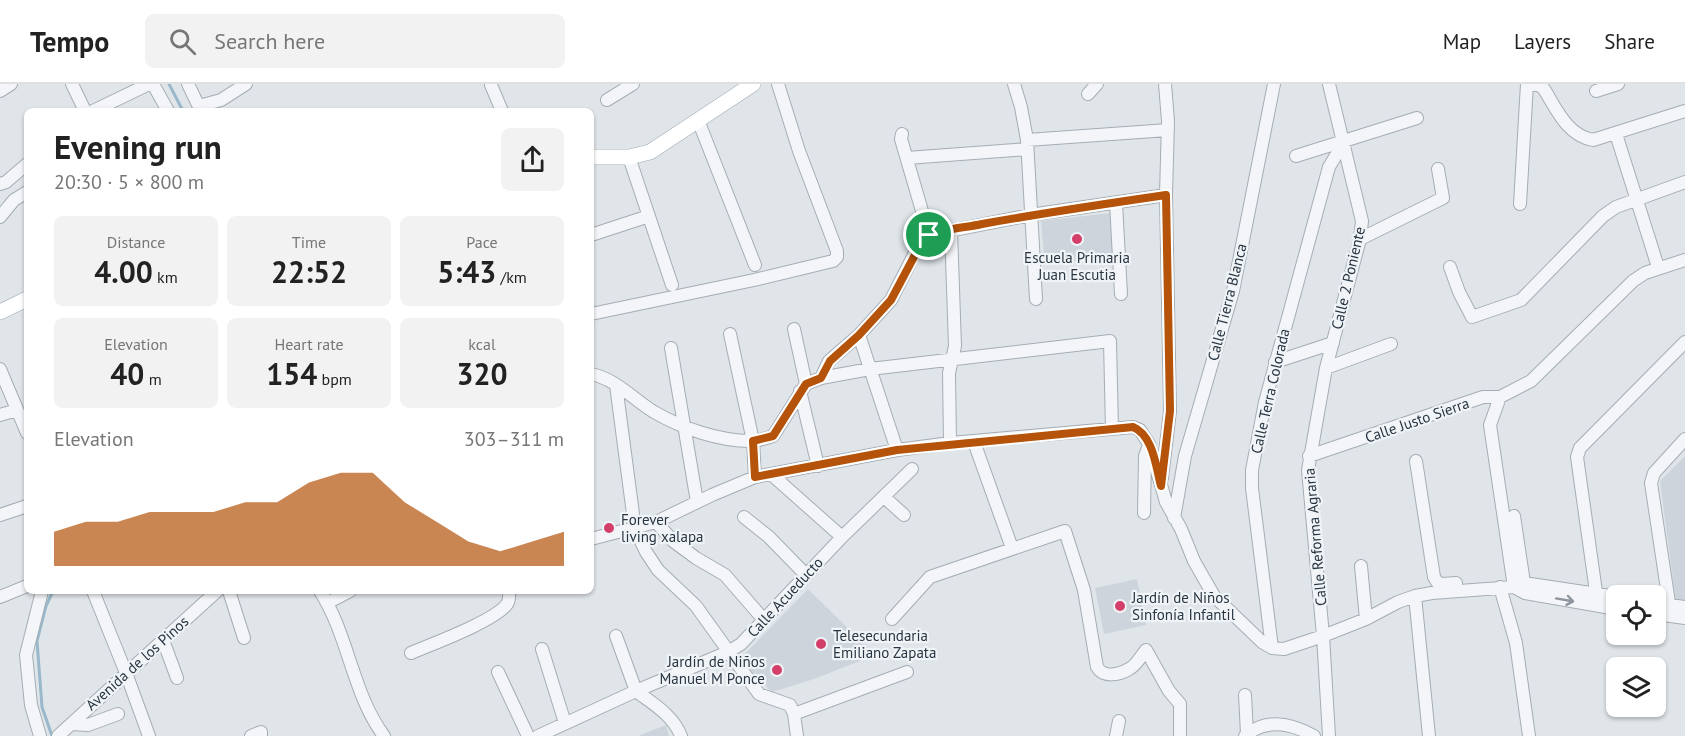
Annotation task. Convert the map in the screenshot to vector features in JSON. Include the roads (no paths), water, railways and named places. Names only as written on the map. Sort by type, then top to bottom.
[{"type":"main road","points":[[594,157],[629,157],[650,152],[753,84]]},
{"type":"main road","points":[[0,312],[24,300]]},
{"type":"street","points":[[0,90],[11,84]]},
{"type":"street","points":[[72,84],[84,108]]},
{"type":"street","points":[[99,108],[151,84],[166,108]]},
{"type":"street","points":[[188,84],[200,108],[221,100],[246,84]]},
{"type":"street","points":[[491,84],[501,108]]},
{"type":"street","points":[[607,100],[633,84]]},
{"type":"street","points":[[594,313],[754,280],[833,261],[837,257],[837,251],[799,151],[778,84]]},
{"type":"street","points":[[1014,84],[1021,107],[1027,145],[1036,298]]},
{"type":"street","points":[[1088,94],[1097,84]]},
{"type":"street","points":[[1161,486],[1170,411],[1166,84]]},
{"type":"street","name":"Calle Tierra Blanca","points":[[1174,518],[1185,456],[1233,291],[1274,84]]},
{"type":"street","name":"Calle 2 Poniente","points":[[1326,368],[1360,239],[1361,213],[1329,84]]},
{"type":"street","points":[[1596,91],[1618,84]]},
{"type":"street","points":[[1520,204],[1527,85],[1539,85],[1544,89],[1564,122],[1574,133],[1593,140],[1685,111]]},
{"type":"street","points":[[1296,156],[1417,118]]},
{"type":"street","points":[[698,120],[755,265]]},
{"type":"street","points":[[907,158],[1168,130]]},
{"type":"street","points":[[902,134],[901,139],[929,235]]},
{"type":"street","points":[[1616,134],[1658,267]]},
{"type":"street","name":"Calle Terra Colorada","points":[[1272,648],[1252,488],[1252,470],[1275,362],[1329,167],[1344,142]]},
{"type":"street","points":[[629,157],[672,285]]},
{"type":"street","points":[[0,184],[6,182],[24,167]]},
{"type":"street","points":[[1360,239],[1443,198],[1438,169]]},
{"type":"street","points":[[1450,267],[1459,292],[1472,317],[1521,300],[1603,216],[1616,207],[1685,182]]},
{"type":"street","points":[[0,217],[14,200],[24,194]]},
{"type":"street","points":[[821,378],[830,361],[859,335],[891,300],[919,245],[929,235],[1030,215],[1166,195]]},
{"type":"street","points":[[1116,202],[1121,294]]},
{"type":"street","points":[[594,234],[649,216]]},
{"type":"street","points":[[950,443],[949,373],[955,346],[951,230]]},
{"type":"street","name":"Calle Justo Sierra","points":[[1310,456],[1483,397],[1500,397],[1530,381],[1633,281],[1658,267],[1685,260]]},
{"type":"street","points":[[794,329],[818,466]]},
{"type":"street","points":[[730,334],[753,441],[755,477]]},
{"type":"street","points":[[859,335],[897,450]]},
{"type":"street","points":[[594,375],[616,385],[655,412],[684,426],[722,438],[753,441],[773,436],[803,388],[821,378],[870,369],[1110,341],[1112,429]]},
{"type":"street","points":[[1275,362],[1333,343]]},
{"type":"street","points":[[1326,368],[1391,344]]},
{"type":"street","points":[[1598,600],[1577,458],[1580,447],[1685,344]]},
{"type":"street","points":[[671,348],[697,502]]},
{"type":"street","name":"Calle Reforma Agraria","points":[[1326,368],[1308,470],[1323,636],[1329,736]]},
{"type":"street","points":[[0,369],[24,423]]},
{"type":"street","points":[[616,385],[635,529],[646,552],[658,570],[696,606],[759,694],[790,705],[794,714],[797,736]]},
{"type":"street","points":[[1500,397],[1490,426],[1519,585],[1525,593],[1598,600],[1606,599]]},
{"type":"street","points":[[0,415],[17,410]]},
{"type":"street","points":[[594,538],[656,522],[755,477],[897,450],[950,443],[1133,427],[1140,430],[1149,444],[1161,486],[1174,518],[1194,561],[1214,596],[1262,642],[1272,648],[1284,650],[1323,636],[1415,596],[1432,592],[1519,585]]},
{"type":"street","points":[[1670,611],[1651,483],[1654,473],[1685,439]]},
{"type":"street","points":[[974,442],[1012,548]]},
{"type":"street","points":[[1144,513],[1144,456],[1149,444]]},
{"type":"street","points":[[1416,461],[1434,577],[1442,584],[1466,582],[1478,589]]},
{"type":"street","name":"Calle Acueducto","points":[[538,736],[728,652],[741,644],[842,537],[912,469]]},
{"type":"street","points":[[771,474],[842,537]]},
{"type":"street","points":[[884,497],[904,515]]},
{"type":"street","points":[[0,515],[24,507]]},
{"type":"street","points":[[1514,516],[1519,585]]},
{"type":"street","points":[[744,517],[770,537],[806,575]]},
{"type":"street","points":[[656,522],[673,541],[724,575],[764,620]]},
{"type":"street","points":[[892,619],[930,577],[1065,531],[1084,590],[1097,667],[1106,675],[1130,669],[1146,650],[1169,691],[1180,704],[1180,736]]},
{"type":"street","points":[[1361,566],[1366,619]]},
{"type":"street","points":[[0,597],[24,587]]},
{"type":"street","points":[[1500,587],[1516,643],[1530,736]]},
{"type":"street","points":[[40,736],[31,705],[26,655],[41,594]]},
{"type":"street","points":[[94,594],[149,736]]},
{"type":"street","name":"Avenida de los Pinos","points":[[64,732],[214,594]]},
{"type":"street","points":[[230,594],[244,638]]},
{"type":"street","points":[[322,594],[367,708],[384,736]]},
{"type":"street","points":[[327,603],[344,594]]},
{"type":"street","points":[[411,653],[476,625],[504,608],[509,596]]},
{"type":"street","points":[[1415,596],[1429,736]]},
{"type":"street","points":[[1598,600],[1606,604]]},
{"type":"street","points":[[1666,612],[1685,607]]},
{"type":"street","points":[[1666,609],[1685,618]]},
{"type":"street","points":[[616,636],[636,691],[669,716],[678,727],[681,736]]},
{"type":"street","points":[[162,640],[177,678]]},
{"type":"street","points":[[542,649],[565,723]]},
{"type":"street","points":[[498,672],[528,736]]},
{"type":"street","points":[[794,714],[907,672]]},
{"type":"street","points":[[1245,695],[1246,735],[1262,726],[1287,724],[1314,736]]},
{"type":"street","points":[[64,732],[118,714]]},
{"type":"street","points":[[1116,736],[1119,721]]},
{"type":"waterway","points":[[169,84],[181,108]]},
{"type":"waterway","points":[[52,594],[37,641],[42,707],[52,736]]},
{"type":"place","name":"Escuela Primaria Juan Escutia","points":[[1077,239]]},
{"type":"place","name":"Forever living xalapa","points":[[609,528]]},
{"type":"place","name":"Jardín de Niños Sinfonía Infantil","points":[[1120,606]]},
{"type":"place","name":"Telesecundaria Emiliano Zapata","points":[[821,644]]},
{"type":"place","name":"Jardín de Niños Manuel M Ponce","points":[[777,670]]}]
